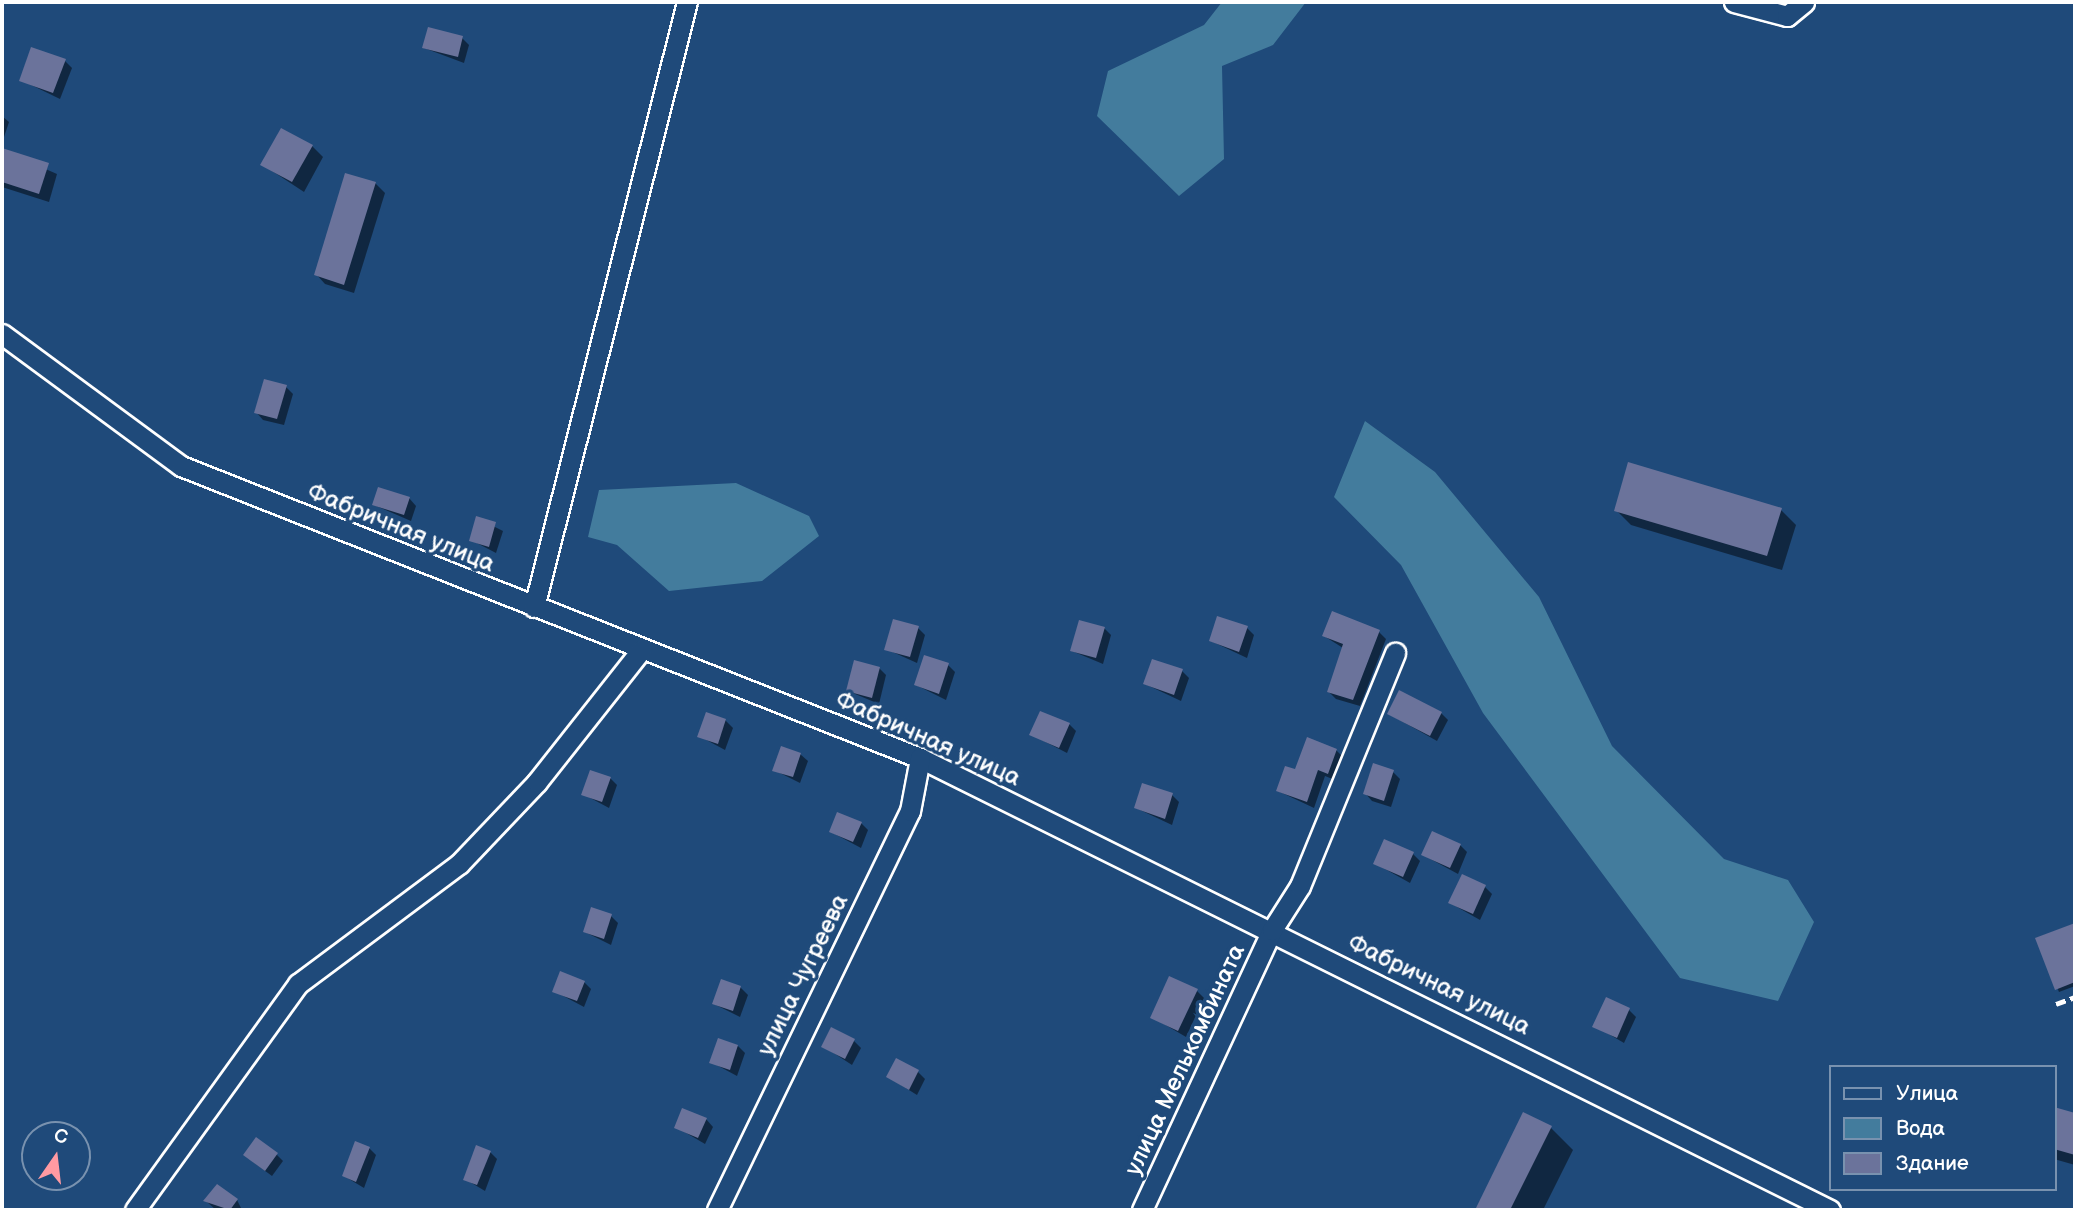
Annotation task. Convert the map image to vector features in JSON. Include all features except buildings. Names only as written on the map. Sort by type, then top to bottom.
[{"type":"street","points":[[534,607],[687,2]]},
{"type":"street","points":[[1734,2],[1787,16],[1804,2]]},
{"type":"street","name":"Фабричная улица","points":[[2,334],[181,467],[920,758],[1272,930],[1830,1210]]},
{"type":"street","points":[[135,1210],[298,984],[460,864],[537,782],[642,649]]},
{"type":"street","name":"улица Мелькомбината","points":[[1142,1210],[1272,930],[1300,886],[1395,653]]},
{"type":"street","name":"улица Чугреева","points":[[717,1210],[910,811],[920,758]]},
{"type":"water","points":[[1222,2],[1306,2],[1273,45],[1222,66],[1224,159],[1179,196],[1097,116],[1108,71],[1204,25]]},
{"type":"water","points":[[1365,421],[1435,472],[1539,597],[1612,746],[1724,859],[1788,880],[1814,922],[1778,1001],[1680,978],[1483,713],[1401,565],[1334,497]]},
{"type":"water","points":[[736,483],[809,516],[819,536],[762,581],[669,591],[617,545],[588,537],[599,490]]},
{"type":"railway","points":[[2056,1004],[2075,997]]}]
